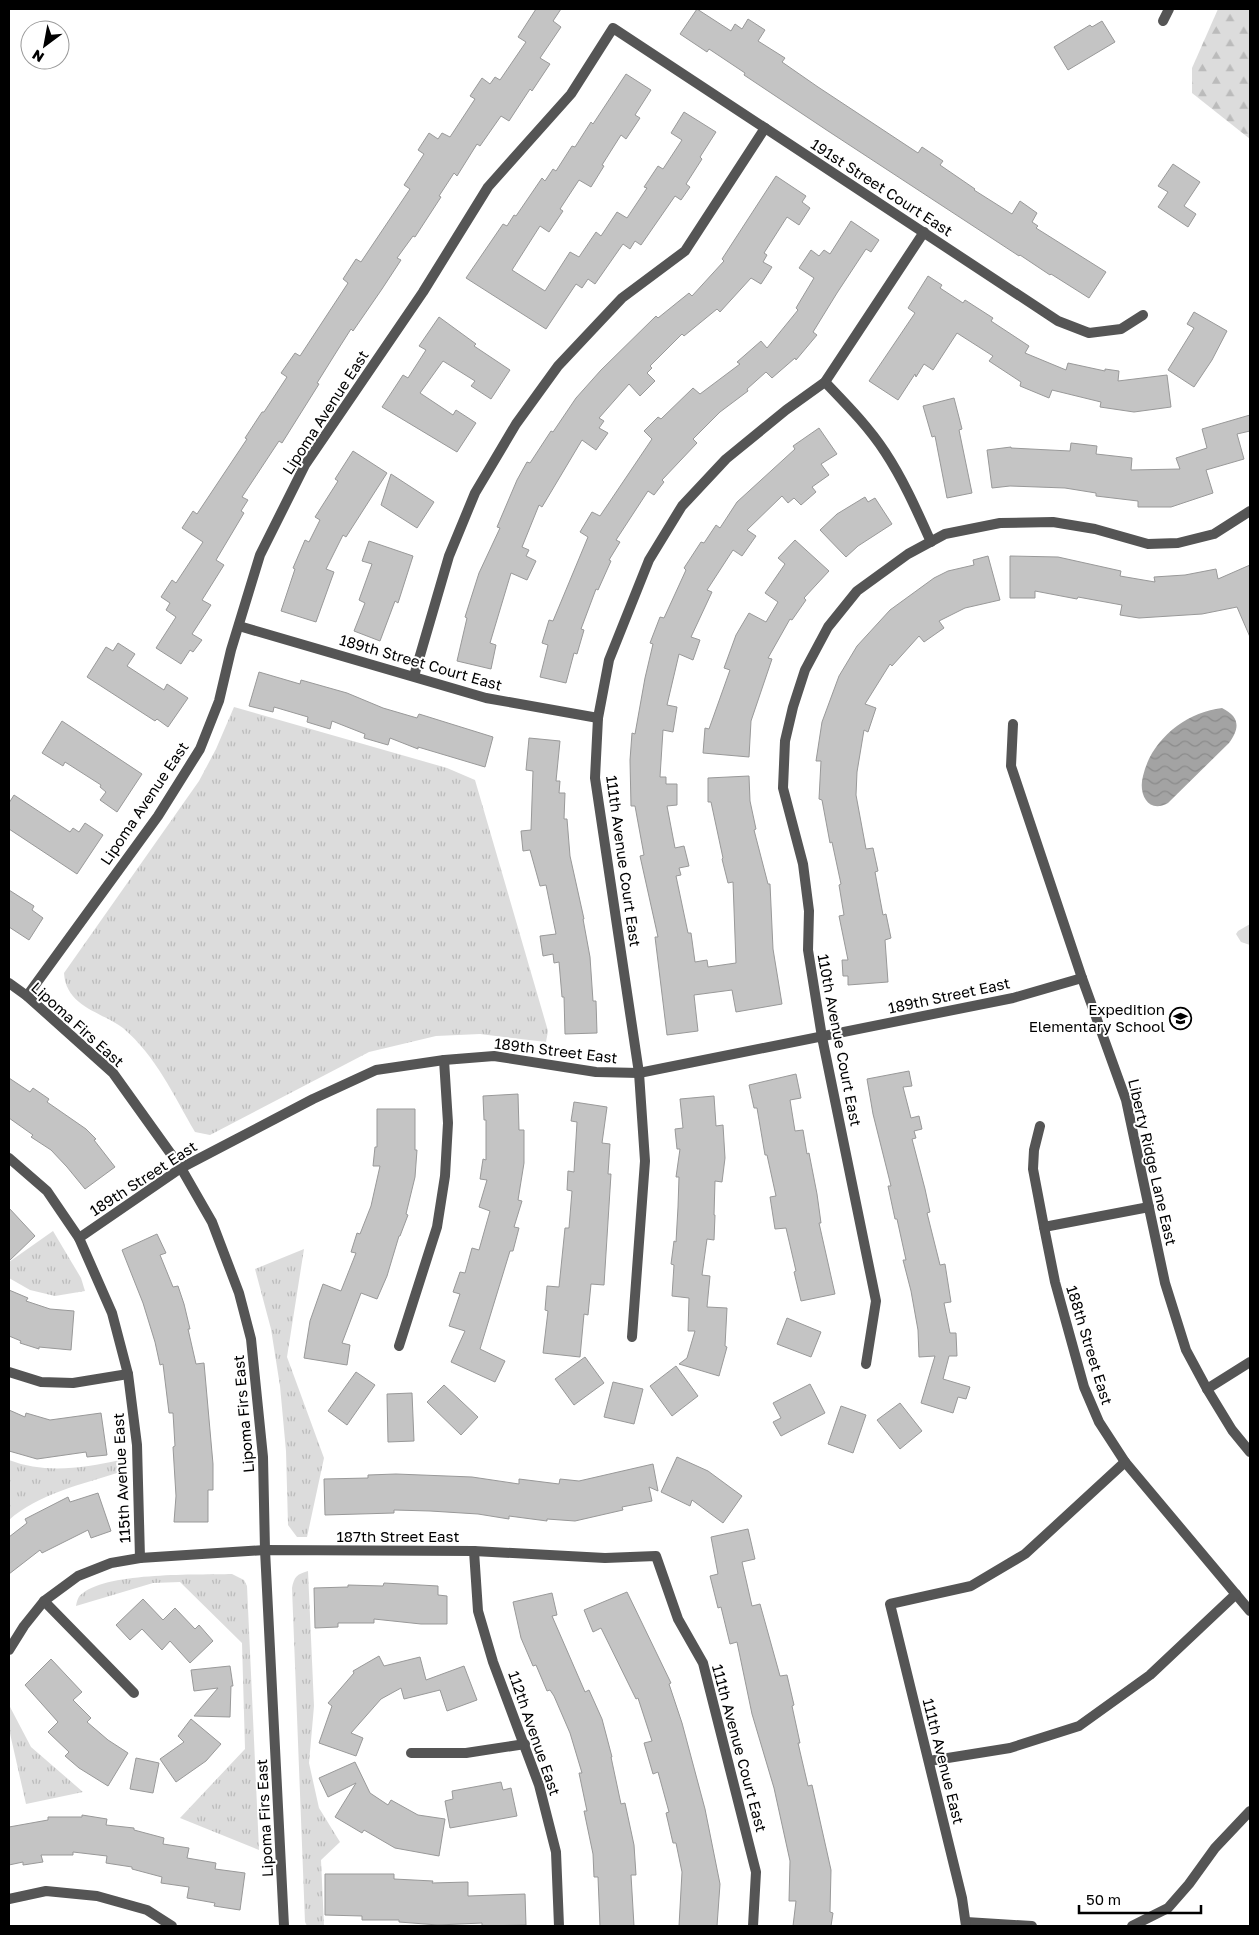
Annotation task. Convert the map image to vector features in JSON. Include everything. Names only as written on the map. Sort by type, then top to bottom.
[{"type":"street","points":[[1163,21],[1169,9]]},
{"type":"street","name":"191st Street Court East","points":[[613,28],[1058,321],[1089,333],[1122,330],[1143,315]]},
{"type":"street","name":"Lipoma Avenue East","points":[[27,996],[158,816],[200,749],[219,701],[260,554],[305,465],[423,292],[488,187],[571,94],[613,28]]},
{"type":"street","points":[[414,676],[448,556],[475,493],[516,424],[558,366],[622,298],[685,251],[765,128]]},
{"type":"street","name":"111th Avenue Court East","points":[[632,1337],[644,1161],[639,1073],[595,778],[598,718],[609,660],[649,560],[682,506],[726,459],[786,410],[825,382],[924,232]]},
{"type":"street","points":[[825,382],[859,418],[885,451],[908,490],[930,542]]},
{"type":"street","name":"110th Avenue Court East","points":[[866,1364],[876,1301],[822,1036],[808,950],[809,911],[803,864],[783,788],[785,741],[792,707],[805,670],[828,627],[857,591],[908,554],[945,534],[1000,523],[1053,522],[1095,529],[1148,544],[1178,543],[1214,534],[1250,511]]},
{"type":"street","name":"189th Street Court East","points":[[239,626],[486,698],[598,718]]},
{"type":"street","name":"Liberty Ridge Lane East","points":[[1013,724],[1011,766],[1082,978],[1126,1100],[1165,1283],[1184,1342],[1207,1389],[1232,1430],[1250,1452]]},
{"type":"street","name":"189th Street East","points":[[79,1238],[181,1168],[313,1099],[376,1070],[444,1060],[494,1056],[596,1072],[639,1073],[1013,998],[1082,978]]},
{"type":"street","name":"Lipoma Firs East","points":[[9,983],[27,996],[113,1074],[181,1168],[212,1222],[239,1293],[251,1339],[263,1458],[284,1926]]},
{"type":"street","points":[[399,1346],[437,1227],[445,1176],[448,1123],[444,1060]]},
{"type":"street","name":"188th Street East","points":[[1040,1126],[1034,1150],[1034,1169],[1044,1227],[1055,1282],[1084,1387],[1099,1422],[1125,1462],[1250,1611]]},
{"type":"street","points":[[9,1158],[47,1191],[79,1238]]},
{"type":"street","points":[[1044,1227],[1149,1207]]},
{"type":"street","name":"115th Avenue East","points":[[9,1650],[24,1626],[44,1601],[78,1576],[111,1563],[140,1558],[137,1445],[128,1374],[112,1313],[79,1238]]},
{"type":"street","points":[[1207,1389],[1250,1362]]},
{"type":"street","points":[[9,1372],[41,1382],[73,1382],[128,1374]]},
{"type":"street","name":"111th Avenue East","points":[[966,1924],[962,1898],[890,1604],[971,1586],[1025,1554],[1125,1462]]},
{"type":"street","name":"187th Street East","points":[[140,1558],[266,1550],[474,1551],[605,1558],[656,1556]]},
{"type":"street","name":"112th Avenue East","points":[[474,1551],[478,1611],[493,1662],[539,1785],[556,1852],[559,1926]]},
{"type":"street","name":"111th Avenue Court East","points":[[656,1556],[678,1619],[703,1663],[713,1701],[756,1872],[753,1926]]},
{"type":"street","points":[[929,1762],[1010,1748],[1079,1726],[1150,1675],[1236,1594]]},
{"type":"street","points":[[44,1601],[134,1693]]},
{"type":"street","points":[[411,1753],[466,1753],[525,1744]]},
{"type":"street","points":[[1132,1926],[1168,1908],[1189,1884],[1215,1848],[1250,1811]]},
{"type":"street","points":[[9,1899],[46,1891],[97,1896],[147,1910],[172,1926]]},
{"type":"street","points":[[966,1924],[1032,1926]]},
{"type":"green space","points":[[1218,9],[1250,9],[1250,139],[1192,93],[1192,68]]},
{"type":"green space","points":[[234,707],[447,768],[475,780],[548,1031],[546,1042],[480,1034],[436,1036],[369,1052],[210,1135],[195,1132],[155,1064],[145,1051],[135,1039],[115,1022],[78,1001],[71,994],[66,984],[64,973],[199,781],[216,749]]},
{"type":"green space","points":[[1250,924],[1250,945],[1241,942],[1236,934]]},
{"type":"green space","points":[[53,1231],[81,1278],[85,1291],[55,1296],[30,1290],[9,1278],[9,1262]]},
{"type":"green space","points":[[304,1249],[287,1357],[324,1458],[307,1537],[297,1537],[288,1525],[286,1451],[280,1386],[271,1329],[255,1269]]},
{"type":"green space","points":[[9,1460],[36,1467],[64,1468],[120,1460],[120,1472],[76,1486],[33,1503],[9,1520]]},
{"type":"green space","points":[[308,1571],[314,1706],[309,1763],[319,1808],[340,1842],[321,1860],[324,1926],[307,1926],[305,1922],[292,1588],[297,1576]]},
{"type":"green space","points":[[232,1574],[244,1580],[247,1586],[259,1850],[180,1818],[245,1749],[242,1643],[180,1582],[153,1583],[76,1606],[77,1600],[83,1593],[96,1586],[113,1581],[154,1576]]},
{"type":"green space","points":[[9,1705],[31,1747],[83,1792],[26,1804],[9,1729]]},
{"type":"water","points":[[1222,708],[1228,711],[1235,719],[1236,728],[1233,738],[1168,803],[1161,806],[1150,804],[1143,795],[1143,776],[1147,763],[1162,740],[1172,730],[1196,715]]},
{"type":"building","points":[[536,9],[561,9],[553,21],[561,27],[540,58],[550,64],[532,91],[530,89],[509,121],[501,116],[480,146],[477,144],[457,176],[454,173],[415,237],[413,236],[397,258],[401,260],[382,289],[353,331],[351,329],[282,443],[279,441],[242,497],[248,500],[241,511],[244,513],[216,560],[224,565],[202,600],[211,605],[192,634],[202,640],[193,652],[190,650],[181,664],[156,648],[176,617],[166,610],[170,603],[161,597],[172,580],[176,583],[203,542],[182,528],[193,511],[197,514],[247,439],[245,438],[262,412],[264,412],[287,377],[281,373],[295,353],[300,356],[348,283],[343,279],[356,259],[361,262],[410,189],[404,185],[424,154],[418,150],[429,133],[438,139],[442,133],[450,137],[475,99],[470,96],[482,78],[490,84],[495,77],[500,80],[526,42],[518,37]]},
{"type":"building","points":[[697,9],[731,31],[735,24],[742,29],[748,19],[765,30],[758,41],[785,58],[782,62],[818,87],[918,153],[922,147],[943,161],[940,165],[974,190],[1012,214],[1020,201],[1037,213],[1032,222],[1038,226],[1036,228],[1106,272],[1089,298],[1019,256],[828,131],[744,75],[745,73],[709,49],[707,52],[680,34]]},
{"type":"building","points":[[1102,21],[1115,42],[1068,70],[1054,47],[1090,25],[1092,27]]},
{"type":"building","points":[[626,74],[651,90],[635,115],[640,118],[626,139],[621,135],[591,187],[579,180],[560,209],[563,211],[549,232],[540,226],[512,270],[545,291],[570,252],[579,257],[596,232],[601,236],[617,212],[627,218],[647,188],[644,187],[658,166],[663,169],[682,140],[671,133],[684,112],[716,132],[686,184],[690,187],[681,200],[675,196],[641,245],[635,241],[630,249],[623,244],[595,284],[588,279],[582,288],[576,284],[546,329],[466,278],[503,224],[507,226],[542,178],[545,181],[553,169],[556,171],[572,146],[575,147],[591,122],[593,124]]},
{"type":"building","points":[[1173,164],[1200,182],[1184,206],[1196,214],[1188,227],[1158,207],[1168,192],[1158,186]]},
{"type":"building","points":[[776,176],[806,196],[802,202],[810,208],[799,225],[787,217],[764,253],[767,255],[763,262],[772,267],[761,284],[751,278],[720,312],[717,309],[684,336],[682,334],[650,366],[652,368],[647,373],[655,381],[640,396],[629,384],[599,418],[604,421],[599,428],[608,433],[596,450],[582,440],[542,507],[539,505],[522,547],[529,550],[526,556],[536,561],[527,580],[511,573],[490,643],[496,645],[491,669],[457,661],[467,618],[465,617],[479,573],[500,528],[497,527],[517,480],[527,462],[530,463],[576,398],[601,370],[656,316],[658,318],[689,293],[692,296],[724,261],[722,259]]},
{"type":"building","points":[[851,221],[879,240],[871,252],[866,249],[837,293],[813,332],[817,335],[796,360],[795,358],[772,378],[766,372],[747,389],[748,391],[720,412],[693,439],[697,443],[662,480],[664,482],[654,495],[648,491],[616,540],[620,542],[609,560],[611,561],[598,590],[596,589],[581,629],[584,630],[577,654],[574,653],[566,683],[540,677],[548,645],[542,643],[549,620],[553,621],[588,537],[580,532],[592,512],[600,516],[652,439],[644,431],[658,417],[661,419],[693,388],[700,394],[740,364],[737,362],[761,341],[767,348],[798,310],[796,308],[814,278],[799,268],[811,250],[819,256],[824,250],[830,254]]},
{"type":"building","points":[[928,276],[942,285],[940,288],[963,303],[965,300],[993,318],[991,321],[1029,346],[1025,353],[1066,370],[1068,363],[1105,371],[1105,369],[1119,371],[1118,381],[1167,375],[1171,407],[1134,412],[1100,407],[1101,402],[1052,390],[1049,398],[1020,386],[1021,382],[989,361],[993,356],[957,333],[933,370],[924,364],[898,400],[869,381],[915,313],[908,308]]},
{"type":"building","points":[[1194,312],[1227,331],[1212,360],[1194,387],[1168,370],[1194,328],[1187,324]]},
{"type":"building","points":[[439,317],[476,344],[474,346],[510,370],[491,399],[471,386],[475,381],[443,361],[420,393],[453,415],[456,410],[476,423],[457,452],[382,407],[403,375],[408,378],[426,350],[419,346]]},
{"type":"building","points":[[954,398],[962,429],[959,430],[972,493],[947,498],[935,436],[932,437],[923,406]]},
{"type":"building","points":[[1250,415],[1250,431],[1237,434],[1244,459],[1206,470],[1213,493],[1171,507],[1138,507],[1138,501],[1096,496],[1096,493],[1065,488],[1010,486],[992,488],[987,450],[1011,447],[1070,451],[1071,443],[1097,446],[1096,454],[1132,458],[1131,470],[1180,469],[1176,458],[1207,448],[1202,429]]},
{"type":"building","points":[[819,428],[837,454],[821,464],[829,475],[812,487],[816,492],[801,505],[794,498],[788,503],[782,496],[747,530],[756,536],[742,556],[733,550],[707,590],[712,592],[691,637],[700,640],[693,660],[679,654],[667,705],[677,707],[673,732],[663,730],[660,777],[666,777],[666,784],[677,784],[677,805],[667,806],[675,848],[684,846],[689,866],[679,868],[681,875],[676,876],[688,933],[691,933],[695,962],[707,960],[708,967],[736,963],[733,882],[728,883],[711,802],[708,802],[708,778],[749,776],[750,801],[756,829],[754,830],[768,884],[770,884],[773,949],[782,1004],[736,1012],[732,990],[694,995],[698,1031],[667,1035],[655,937],[658,937],[640,856],[644,855],[635,806],[631,806],[630,760],[632,733],[635,734],[653,644],[650,643],[660,617],[664,618],[686,570],[684,568],[701,542],[704,543],[716,525],[720,528],[737,502],[795,449],[793,446]]},
{"type":"building","points":[[353,451],[387,473],[346,537],[343,535],[326,569],[334,572],[316,622],[281,611],[295,569],[293,568],[305,540],[309,542],[320,520],[315,517],[338,481],[335,479]]},
{"type":"building","points":[[391,474],[434,502],[417,528],[381,505]]},
{"type":"building","points":[[865,497],[868,502],[875,498],[892,524],[858,546],[846,557],[820,530],[837,514]]},
{"type":"building","points":[[795,540],[829,571],[804,598],[806,600],[792,620],[790,619],[768,658],[772,659],[751,721],[749,757],[703,753],[705,728],[709,729],[730,670],[724,668],[736,635],[749,613],[766,622],[778,602],[765,593],[785,564],[778,558]]},
{"type":"building","points":[[369,541],[413,556],[398,603],[395,601],[380,641],[354,631],[365,603],[359,600],[372,564],[362,561]]},
{"type":"building","points":[[988,556],[1000,600],[965,608],[939,621],[944,628],[924,642],[919,636],[892,666],[890,664],[865,704],[876,708],[868,732],[864,730],[857,772],[856,795],[866,849],[873,848],[878,871],[875,872],[883,915],[886,914],[891,938],[885,940],[888,982],[848,985],[848,976],[843,976],[842,960],[848,960],[839,916],[844,915],[839,885],[841,884],[832,842],[830,843],[822,800],[819,799],[821,761],[816,761],[822,722],[839,676],[857,646],[890,610],[934,578],[948,571],[974,565],[973,560]]},
{"type":"building","points":[[1010,556],[1058,557],[1121,571],[1120,576],[1155,582],[1154,577],[1185,575],[1216,569],[1218,579],[1250,565],[1250,637],[1237,607],[1202,614],[1139,618],[1120,615],[1122,605],[1078,597],[1077,599],[1035,591],[1035,598],[1010,598]]},
{"type":"building","points":[[118,643],[135,654],[127,666],[164,690],[167,684],[188,698],[168,727],[157,719],[155,721],[87,677],[106,647],[113,651]]},
{"type":"building","points":[[259,672],[300,684],[301,680],[347,693],[383,708],[417,718],[419,714],[493,737],[485,767],[418,747],[418,749],[390,738],[388,745],[364,738],[365,734],[332,721],[330,729],[307,722],[308,717],[274,707],[273,712],[249,706]]},
{"type":"building","points":[[62,721],[142,774],[117,812],[100,800],[106,792],[100,787],[101,785],[65,762],[63,766],[42,753]]},
{"type":"building","points":[[529,738],[560,741],[556,781],[560,781],[559,793],[565,793],[564,819],[567,819],[570,856],[590,957],[593,1001],[596,1001],[597,1033],[565,1034],[564,997],[562,997],[559,962],[554,963],[553,954],[543,956],[540,936],[556,934],[546,885],[540,886],[530,850],[523,851],[521,831],[531,830],[533,771],[526,770]]},
{"type":"building","points":[[14,795],[70,832],[73,828],[79,832],[85,823],[103,835],[77,874],[9,829],[9,803]]},
{"type":"building","points":[[9,890],[34,906],[32,910],[43,918],[29,940],[9,927]]},
{"type":"building","points":[[909,1071],[912,1086],[903,1087],[911,1118],[919,1116],[922,1129],[914,1131],[916,1138],[912,1139],[925,1189],[930,1212],[927,1213],[940,1265],[945,1264],[951,1302],[944,1303],[950,1333],[956,1333],[957,1356],[949,1356],[943,1379],[970,1387],[966,1399],[958,1397],[953,1413],[921,1403],[935,1356],[919,1357],[918,1330],[903,1260],[906,1260],[897,1219],[895,1219],[888,1186],[891,1186],[873,1114],[867,1079]]},
{"type":"building","points":[[796,1074],[801,1098],[790,1100],[795,1131],[803,1130],[807,1154],[809,1153],[817,1194],[821,1223],[819,1223],[835,1294],[801,1301],[786,1228],[775,1229],[770,1197],[776,1196],[767,1155],[765,1155],[757,1108],[754,1108],[749,1085]]},
{"type":"building","points":[[9,1078],[30,1092],[33,1088],[49,1099],[47,1102],[86,1129],[96,1139],[94,1140],[115,1167],[85,1189],[51,1150],[31,1137],[33,1135],[9,1118]]},
{"type":"building","points":[[518,1094],[519,1130],[524,1130],[524,1163],[518,1200],[522,1201],[514,1227],[519,1228],[513,1251],[510,1251],[480,1349],[505,1361],[495,1382],[451,1362],[465,1331],[449,1326],[460,1294],[453,1292],[460,1272],[465,1273],[472,1248],[479,1250],[490,1211],[479,1207],[487,1180],[480,1179],[483,1159],[486,1160],[486,1120],[484,1120],[483,1096]]},
{"type":"building","points":[[714,1096],[716,1126],[723,1125],[725,1158],[722,1182],[715,1181],[714,1240],[707,1239],[702,1275],[710,1276],[707,1307],[727,1308],[725,1346],[727,1347],[719,1376],[679,1364],[687,1358],[695,1331],[688,1331],[689,1298],[672,1296],[674,1265],[671,1264],[674,1241],[676,1242],[679,1177],[676,1177],[680,1149],[677,1149],[675,1129],[683,1128],[680,1099]]},
{"type":"building","points":[[574,1102],[607,1107],[602,1143],[610,1144],[608,1174],[611,1174],[604,1285],[591,1284],[588,1315],[584,1314],[580,1357],[543,1353],[548,1311],[545,1310],[547,1286],[559,1287],[565,1228],[569,1228],[572,1191],[567,1190],[568,1171],[574,1172],[577,1122],[571,1121]]},
{"type":"building","points":[[377,1109],[415,1109],[415,1150],[417,1150],[415,1177],[406,1214],[408,1215],[377,1299],[361,1293],[342,1343],[350,1345],[347,1365],[304,1358],[310,1321],[323,1284],[341,1291],[356,1253],[351,1252],[357,1233],[360,1234],[371,1206],[380,1166],[373,1166],[375,1147],[377,1147]]},
{"type":"building","points":[[9,1208],[35,1236],[9,1261]]},
{"type":"building","points":[[157,1234],[166,1253],[160,1255],[173,1287],[178,1286],[184,1304],[196,1364],[204,1363],[213,1464],[213,1490],[208,1490],[208,1522],[174,1522],[176,1496],[173,1413],[169,1413],[163,1364],[160,1365],[143,1303],[122,1250]]},
{"type":"building","points":[[9,1290],[28,1298],[26,1301],[50,1309],[74,1311],[71,1350],[39,1347],[39,1349],[20,1343],[21,1341],[9,1336]]},
{"type":"building","points":[[787,1318],[821,1332],[811,1357],[777,1344]]},
{"type":"building","points":[[585,1357],[604,1383],[574,1405],[555,1379]]},
{"type":"building","points":[[676,1366],[698,1396],[672,1416],[650,1386]]},
{"type":"building","points":[[356,1372],[375,1385],[347,1425],[328,1411]]},
{"type":"building","points":[[613,1382],[643,1389],[634,1424],[604,1417]]},
{"type":"building","points":[[810,1384],[825,1413],[781,1436],[773,1422],[781,1418],[773,1403]]},
{"type":"building","points":[[444,1385],[478,1417],[461,1435],[427,1402]]},
{"type":"building","points":[[412,1393],[414,1441],[388,1442],[387,1394]]},
{"type":"building","points":[[900,1403],[922,1431],[900,1449],[877,1420]]},
{"type":"building","points":[[841,1406],[866,1415],[853,1453],[828,1444]]},
{"type":"building","points":[[9,1410],[25,1417],[26,1413],[50,1420],[101,1413],[107,1455],[87,1457],[86,1452],[37,1459],[9,1451]]},
{"type":"building","points":[[677,1457],[708,1471],[742,1496],[723,1523],[692,1500],[690,1506],[661,1492]]},
{"type":"building","points":[[653,1464],[658,1491],[649,1487],[652,1501],[622,1507],[623,1510],[575,1521],[547,1519],[547,1521],[509,1516],[509,1519],[478,1514],[394,1510],[394,1513],[325,1515],[324,1479],[368,1478],[368,1475],[396,1474],[472,1477],[519,1484],[519,1479],[559,1484],[560,1479],[579,1481]]},
{"type":"building","points":[[98,1493],[111,1531],[91,1538],[88,1530],[42,1553],[40,1550],[9,1574],[9,1537],[27,1523],[25,1519],[68,1497],[70,1502]]},
{"type":"building","points":[[748,1529],[755,1559],[742,1562],[752,1606],[760,1604],[780,1676],[787,1675],[794,1705],[792,1706],[800,1743],[798,1743],[808,1786],[812,1785],[831,1870],[830,1912],[833,1913],[831,1926],[793,1926],[796,1901],[789,1901],[790,1861],[774,1788],[752,1714],[737,1642],[730,1644],[721,1607],[718,1608],[710,1576],[718,1574],[711,1537]]},
{"type":"building","points":[[384,1583],[438,1586],[438,1595],[447,1596],[447,1624],[421,1624],[374,1619],[374,1623],[338,1623],[338,1627],[315,1628],[314,1588],[348,1587],[348,1585],[383,1586]]},
{"type":"building","points":[[627,1592],[671,1683],[669,1684],[682,1723],[705,1809],[720,1884],[717,1926],[679,1926],[682,1872],[676,1843],[673,1843],[666,1813],[669,1812],[658,1772],[653,1774],[644,1743],[652,1741],[638,1698],[636,1699],[601,1628],[593,1632],[584,1610]]},
{"type":"building","points":[[552,1593],[557,1615],[552,1616],[585,1692],[589,1690],[602,1719],[621,1804],[625,1803],[634,1845],[636,1875],[631,1875],[634,1926],[600,1926],[598,1877],[594,1877],[593,1854],[584,1811],[587,1811],[579,1773],[582,1773],[570,1733],[554,1696],[550,1690],[547,1691],[536,1665],[533,1666],[521,1638],[513,1602]]},
{"type":"building","points":[[143,1599],[163,1620],[175,1608],[195,1629],[199,1625],[213,1641],[190,1663],[170,1641],[162,1650],[142,1629],[130,1640],[116,1625]]},
{"type":"building","points":[[379,1656],[384,1666],[420,1657],[426,1680],[464,1666],[477,1700],[447,1711],[440,1690],[404,1699],[401,1688],[381,1699],[351,1733],[363,1738],[356,1756],[319,1743],[332,1706],[328,1703],[354,1673],[353,1671]]},
{"type":"building","points":[[51,1659],[82,1692],[73,1700],[91,1718],[87,1722],[108,1740],[128,1753],[108,1786],[79,1768],[65,1756],[69,1752],[48,1732],[58,1722],[25,1685]]},
{"type":"building","points":[[230,1666],[233,1686],[231,1686],[230,1717],[194,1716],[218,1688],[194,1691],[191,1670]]},
{"type":"building","points":[[191,1719],[221,1744],[206,1761],[176,1782],[160,1759],[184,1742],[178,1736]]},
{"type":"building","points":[[136,1758],[159,1763],[153,1793],[130,1789]]},
{"type":"building","points":[[355,1762],[370,1793],[388,1805],[391,1800],[418,1815],[445,1819],[439,1856],[395,1848],[364,1830],[362,1833],[335,1817],[356,1783],[328,1797],[319,1778]]},
{"type":"building","points":[[501,1782],[503,1790],[511,1788],[517,1816],[450,1828],[445,1801],[453,1799],[452,1791]]},
{"type":"building","points":[[82,1815],[107,1819],[106,1825],[134,1828],[134,1830],[164,1838],[163,1844],[189,1848],[187,1858],[216,1863],[215,1869],[245,1873],[240,1910],[214,1906],[215,1903],[187,1898],[189,1887],[161,1883],[162,1877],[132,1869],[132,1867],[106,1863],[107,1856],[73,1852],[73,1855],[41,1855],[43,1862],[23,1865],[23,1862],[9,1865],[9,1827],[48,1820],[48,1817],[82,1817]]},
{"type":"building","points":[[325,1874],[394,1874],[394,1879],[433,1881],[432,1883],[468,1882],[468,1896],[525,1894],[526,1925],[482,1926],[482,1923],[438,1925],[399,1922],[399,1920],[362,1920],[362,1916],[325,1915]]},
{"type":"place","name":"Expedition Elementary School","points":[[1181,1018]]}]
